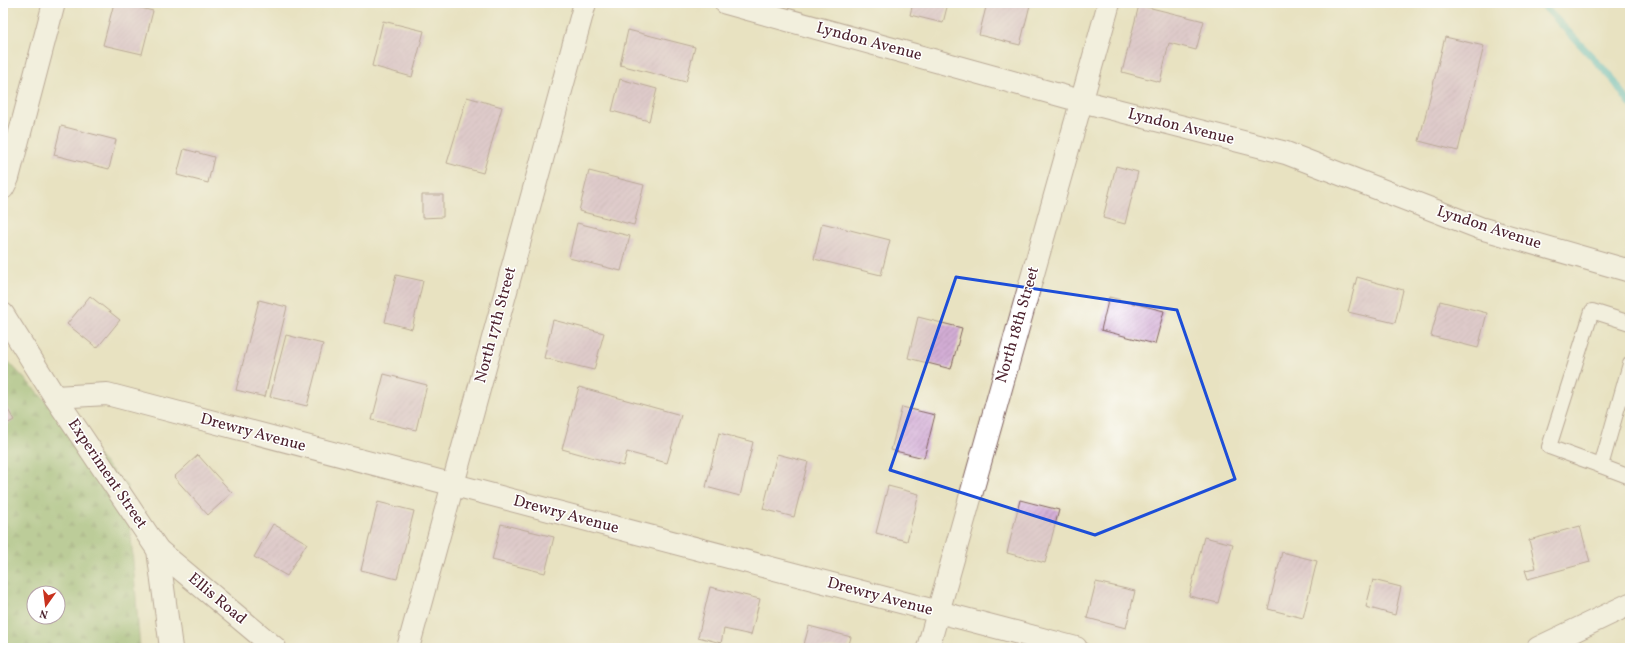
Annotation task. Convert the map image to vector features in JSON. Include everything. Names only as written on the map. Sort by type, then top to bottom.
[{"type":"street","points":[[3,188],[8,178],[54,3]]},
{"type":"street","name":"North 17th Street","points":[[408,648],[586,3]]},
{"type":"street","name":"Lyndon Avenue","points":[[726,3],[1081,101],[1286,153],[1480,228],[1624,264]]},
{"type":"street","name":"North 18th Street","points":[[928,648],[1109,3]]},
{"type":"street","name":"Experiment Street","points":[[3,314],[55,397],[158,550],[171,648]]},
{"type":"street","name":"Drewry Avenue","points":[[55,397],[107,394],[1076,648]]},
{"type":"street","name":"Ellis Road","points":[[158,550],[275,648]]},
{"type":"street","points":[[1538,648],[1630,604]]},
{"type":"lane","points":[[1630,323],[1592,311],[1549,447],[1630,477]]},
{"type":"lane","points":[[1601,466],[1630,364]]},
{"type":"highlighted area","points":[[956,277],[1177,310],[1235,479],[1095,535],[890,470]]},
{"type":"green space","points":[[3,356],[127,486],[140,648],[3,648]]},
{"type":"building","points":[[114,3],[121,3],[153,11],[142,54],[103,45]]},
{"type":"building","points":[[913,3],[948,3],[943,23],[910,15]]},
{"type":"building","points":[[987,3],[1022,3],[1030,5],[1020,45],[979,35]]},
{"type":"building","points":[[1139,5],[1204,21],[1196,50],[1169,43],[1160,82],[1122,72]]},
{"type":"building","points":[[383,21],[424,31],[412,77],[372,66]]},
{"type":"building","points":[[628,30],[695,47],[686,82],[620,65]]},
{"type":"building","points":[[1445,37],[1484,46],[1458,151],[1419,141]]},
{"type":"building","points":[[620,79],[657,89],[649,121],[612,111]]},
{"type":"building","points":[[467,97],[502,107],[483,173],[447,163]]},
{"type":"building","points":[[61,126],[116,140],[109,169],[54,155]]},
{"type":"building","points":[[184,149],[214,157],[208,183],[177,175]]},
{"type":"building","points":[[1116,166],[1138,172],[1125,224],[1103,218]]},
{"type":"building","points":[[589,171],[644,185],[634,225],[579,211]]},
{"type":"building","points":[[422,195],[443,195],[443,217],[422,218]]},
{"type":"building","points":[[577,223],[630,236],[621,271],[569,258]]},
{"type":"building","points":[[822,223],[890,240],[881,275],[814,259]]},
{"type":"building","points":[[396,275],[423,281],[412,329],[385,322]]},
{"type":"building","points":[[1357,277],[1403,290],[1395,323],[1348,312]]},
{"type":"building","points":[[90,296],[120,320],[97,348],[67,324]]},
{"type":"building","points":[[1109,297],[1164,311],[1155,344],[1101,330]]},
{"type":"building","points":[[259,300],[287,307],[265,397],[236,390]]},
{"type":"building","points":[[1440,301],[1487,313],[1478,348],[1431,336]]},
{"type":"building","points":[[918,317],[962,328],[951,369],[908,358]]},
{"type":"building","points":[[553,320],[604,333],[594,370],[544,358]]},
{"type":"building","points":[[286,335],[323,344],[307,406],[270,397]]},
{"type":"building","points":[[384,374],[427,385],[416,430],[372,420]]},
{"type":"building","points":[[579,387],[681,415],[667,463],[627,452],[623,466],[562,449]]},
{"type":"building","points":[[3,401],[14,420],[3,426]]},
{"type":"building","points":[[902,407],[935,415],[924,458],[891,450]]},
{"type":"building","points":[[719,433],[753,442],[740,496],[706,487]]},
{"type":"building","points":[[777,454],[808,462],[794,517],[763,509]]},
{"type":"building","points":[[198,455],[232,493],[208,515],[174,477]]},
{"type":"building","points":[[888,486],[919,494],[907,541],[876,533]]},
{"type":"building","points":[[1020,500],[1059,510],[1045,563],[1007,553]]},
{"type":"building","points":[[378,502],[414,511],[397,579],[361,570]]},
{"type":"building","points":[[273,524],[307,543],[287,576],[254,557]]},
{"type":"building","points":[[501,524],[554,537],[545,573],[492,560]]},
{"type":"building","points":[[1580,526],[1590,562],[1528,579],[1525,570],[1536,568],[1529,540]]},
{"type":"building","points":[[1204,537],[1233,544],[1218,603],[1189,596]]},
{"type":"building","points":[[1282,552],[1317,561],[1303,618],[1268,609]]},
{"type":"building","points":[[1373,580],[1401,587],[1395,615],[1366,607]]},
{"type":"building","points":[[1096,582],[1135,591],[1126,628],[1087,618]]},
{"type":"building","points":[[710,587],[760,599],[751,635],[724,629],[721,643],[698,637]]},
{"type":"building","points":[[809,626],[851,637],[848,648],[803,648]]},
{"type":"waterway","points":[[1541,3],[1612,78],[1630,104]]}]
